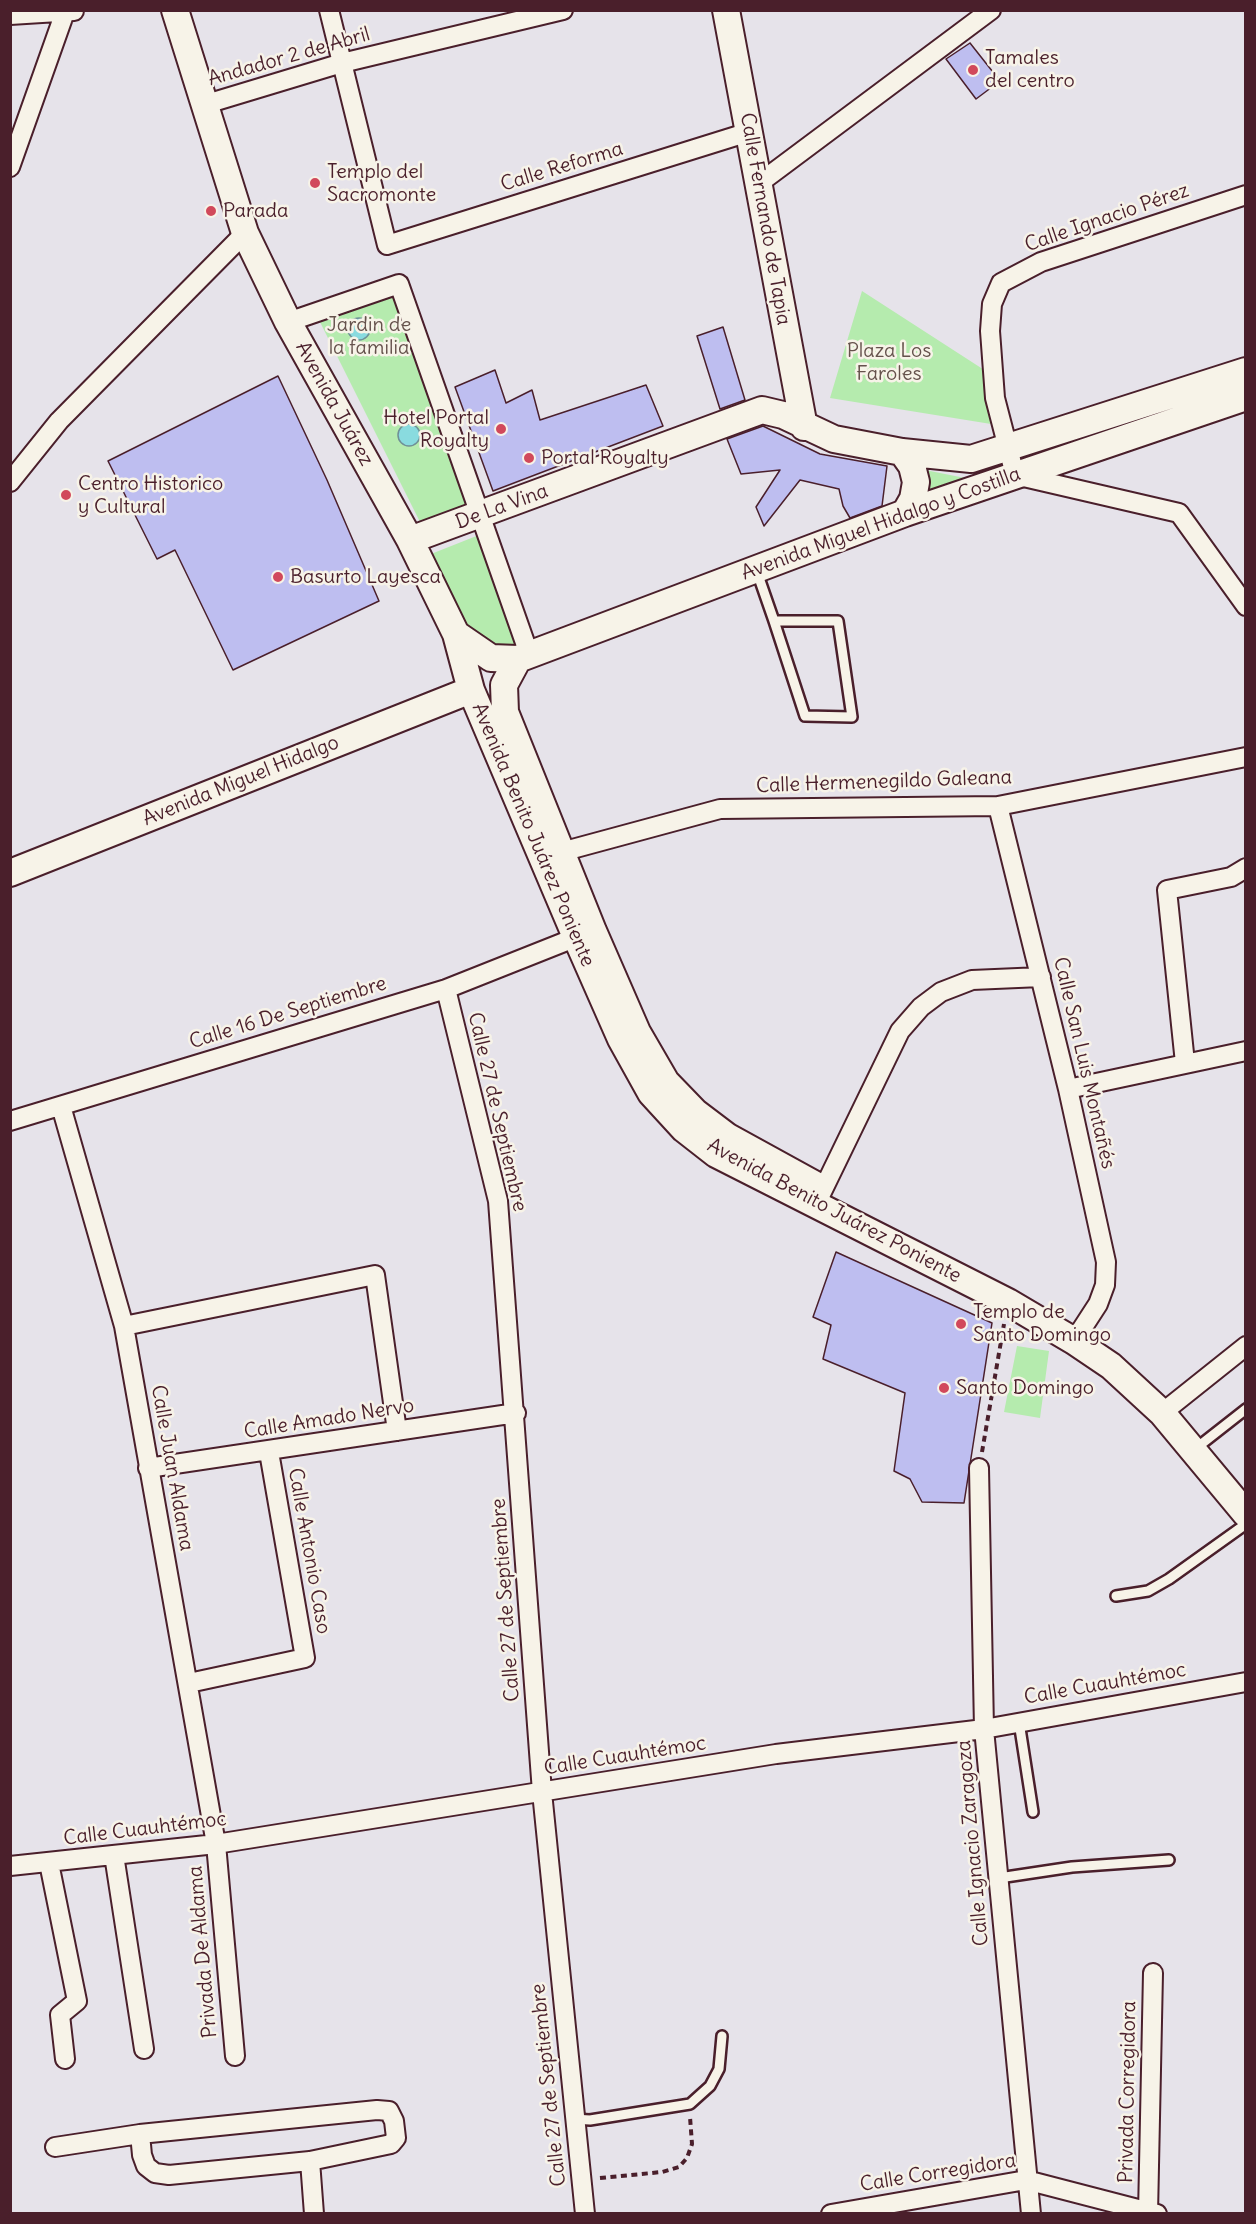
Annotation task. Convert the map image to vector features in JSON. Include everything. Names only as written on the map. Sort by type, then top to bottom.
[{"type":"street","name":"Avenida Juárez","points":[[175,10],[202,105],[245,233],[288,322],[410,540],[456,634],[471,690]]},
{"type":"street","points":[[329,10],[342,63]]},
{"type":"street","name":"Andador 2 de Abril","points":[[202,105],[342,63],[562,10]]},
{"type":"street","name":"Calle Fernando de Tapia","points":[[726,10],[804,427]]},
{"type":"street","points":[[758,184],[991,10]]},
{"type":"street","points":[[10,15],[70,11],[10,167]]},
{"type":"street","name":"Calle Reforma","points":[[342,63],[387,245],[749,132]]},
{"type":"street","name":"Calle Ignacio Pérez","points":[[1015,475],[995,398],[990,331],[992,304],[1001,283],[1041,262],[1245,195]]},
{"type":"street","points":[[10,482],[59,421],[245,233]]},
{"type":"street","points":[[288,322],[399,284],[479,516],[524,656],[491,658],[456,634]]},
{"type":"street","name":"Avenida Miguel Hidalgo y Costilla","points":[[971,459],[1245,371]]},
{"type":"street","name":"Avenida Miguel Hidalgo y Costilla","points":[[524,656],[905,513],[1245,397]]},
{"type":"street","name":"De La Vina","points":[[410,540],[762,410],[783,415],[804,427],[834,439],[902,452],[971,459]]},
{"type":"street","points":[[902,452],[912,465],[916,482],[913,499],[905,513]]},
{"type":"street","points":[[1015,475],[1179,513],[1245,606]]},
{"type":"street","name":"Avenida Benito Juárez Poniente","points":[[524,656],[504,685],[503,698],[506,712],[524,755],[552,855]]},
{"type":"street","points":[[471,690],[486,696],[524,755]]},
{"type":"street","name":"Avenida Benito Juárez Poniente","points":[[471,690],[552,855],[584,934],[621,1039],[658,1100],[684,1129],[716,1154],[820,1197],[1012,1287],[1078,1334],[1111,1366],[1167,1408],[1199,1446],[1245,1514]]},
{"type":"street","name":"Avenida Miguel Hidalgo","points":[[10,873],[471,690]]},
{"type":"street","name":"Calle Hermenegildo Galeana","points":[[552,855],[720,809],[998,806],[1245,757]]},
{"type":"street","name":"Calle San Luis Montañés","points":[[998,806],[1068,1089],[1106,1262],[1105,1285],[1098,1304],[1078,1334]]},
{"type":"street","points":[[1185,1063],[1167,890],[1231,877],[1245,868]]},
{"type":"street","name":"Calle 16 De Septiembre","points":[[10,1121],[447,989],[584,934]]},
{"type":"street","points":[[820,1197],[900,1031],[921,1007],[941,992],[972,980],[1041,977]]},
{"type":"street","name":"Calle 27 de Septiembre","points":[[447,989],[498,1201],[516,1413],[542,1792],[573,2119],[585,2214]]},
{"type":"street","points":[[1068,1089],[1245,1051]]},
{"type":"street","name":"Calle Juan Aldama","points":[[61,1106],[124,1326],[216,1844]]},
{"type":"street","name":"Avenida Benito Juárez Poniente","points":[[820,1197],[1008,1302],[1078,1334]]},
{"type":"street","points":[[124,1326],[375,1275],[397,1431]]},
{"type":"street","points":[[1167,1408],[1245,1346]]},
{"type":"street","name":"Calle Amado Nervo","points":[[148,1468],[269,1452],[516,1413]]},
{"type":"street","name":"Avenida Benito Juárez Poniente","points":[[1199,1446],[1245,1489]]},
{"type":"street","name":"Calle Antonio Caso","points":[[189,1683],[305,1658],[269,1452]]},
{"type":"street","name":"Calle Ignacio Zaragoza","points":[[979,1468],[984,1729],[1031,2214]]},
{"type":"street","name":"Calle Cuauhtémoc","points":[[10,1866],[216,1844],[776,1754],[984,1729],[1245,1682]]},
{"type":"street","name":"Privada De Aldama","points":[[216,1844],[235,2056]]},
{"type":"street","points":[[114,1856],[144,2049]]},
{"type":"street","points":[[50,1863],[77,2001],[60,2015],[65,2060]]},
{"type":"street","name":"Privada Corregidora","points":[[1151,2213],[1153,1973]]},
{"type":"street","points":[[55,2147],[140,2134],[377,2110],[389,2111],[394,2121],[396,2138],[392,2144],[310,2161],[169,2175],[155,2173],[146,2166],[142,2155],[140,2134]]},
{"type":"street","points":[[310,2161],[314,2214]]},
{"type":"street","name":"Calle Corregidora","points":[[831,2214],[905,2208],[1026,2180],[1151,2213]]},
{"type":"lane","points":[[757,569],[805,716],[852,717],[838,621],[774,621]]},
{"type":"lane","points":[[1199,1446],[1245,1409]]},
{"type":"lane","points":[[1116,1596],[1148,1591],[1169,1579],[1245,1524]]},
{"type":"lane","points":[[1019,1722],[1033,1812]]},
{"type":"lane","points":[[999,1878],[1072,1867],[1169,1860]]},
{"type":"lane","points":[[573,2119],[590,2120],[690,2104],[710,2086],[719,2069],[722,2036]]},
{"type":"path","points":[[979,1468],[1008,1302]]},
{"type":"path","points":[[581,2179],[662,2172],[679,2167],[687,2158],[692,2144],[690,2104]]},
{"type":"green space","name":"Jardin de la familia","points":[[392,290],[471,503],[421,524],[316,314]]},
{"type":"green space","name":"Plaza Los Faroles","points":[[862,291],[992,375],[991,424],[830,398]]},
{"type":"green space","points":[[925,470],[965,478],[925,497]]},
{"type":"green space","points":[[479,535],[520,643],[494,651],[467,633],[431,554]]},
{"type":"green space","points":[[1017,1346],[1049,1351],[1040,1418],[1004,1412]]},
{"type":"water","points":[[359,318],[367,321],[370,329],[367,337],[359,340],[351,337],[348,329],[351,321]]},
{"type":"water","points":[[409,424],[417,427],[420,435],[417,443],[409,446],[401,443],[398,435],[401,427]]},
{"type":"building","name":"Tamales del centro","points":[[970,43],[1000,81],[976,99],[946,59]]},
{"type":"building","points":[[723,327],[745,400],[720,409],[697,336]]},
{"type":"building","name":"Portal Royalty","points":[[495,370],[506,403],[532,390],[540,420],[646,385],[663,426],[493,491],[455,387]]},
{"type":"building","points":[[278,376],[327,480],[379,601],[233,670],[175,550],[157,559],[108,461]]},
{"type":"building","points":[[763,426],[820,454],[887,466],[882,506],[850,518],[843,506],[839,489],[800,480],[764,526],[756,507],[780,470],[741,474],[727,439]]},
{"type":"building","points":[[836,1252],[992,1323],[964,1503],[922,1502],[910,1479],[894,1471],[905,1393],[823,1359],[831,1325],[813,1317]]},
{"type":"place","name":"Tamales del centro","points":[[973,70]]},
{"type":"place","name":"Templo del Sacromonte","points":[[315,183]]},
{"type":"place","name":"Parada","points":[[211,211]]},
{"type":"place","name":"Hotel Portal Royalty","points":[[501,429]]},
{"type":"place","name":"Portal Royalty","points":[[529,458]]},
{"type":"place","name":"Centro Historico y Cultural","points":[[66,495]]},
{"type":"place","name":"Basurto Layesca","points":[[278,577]]},
{"type":"place","name":"Templo de Santo Domingo","points":[[961,1324]]},
{"type":"place","name":"Santo Domingo","points":[[944,1388]]}]
